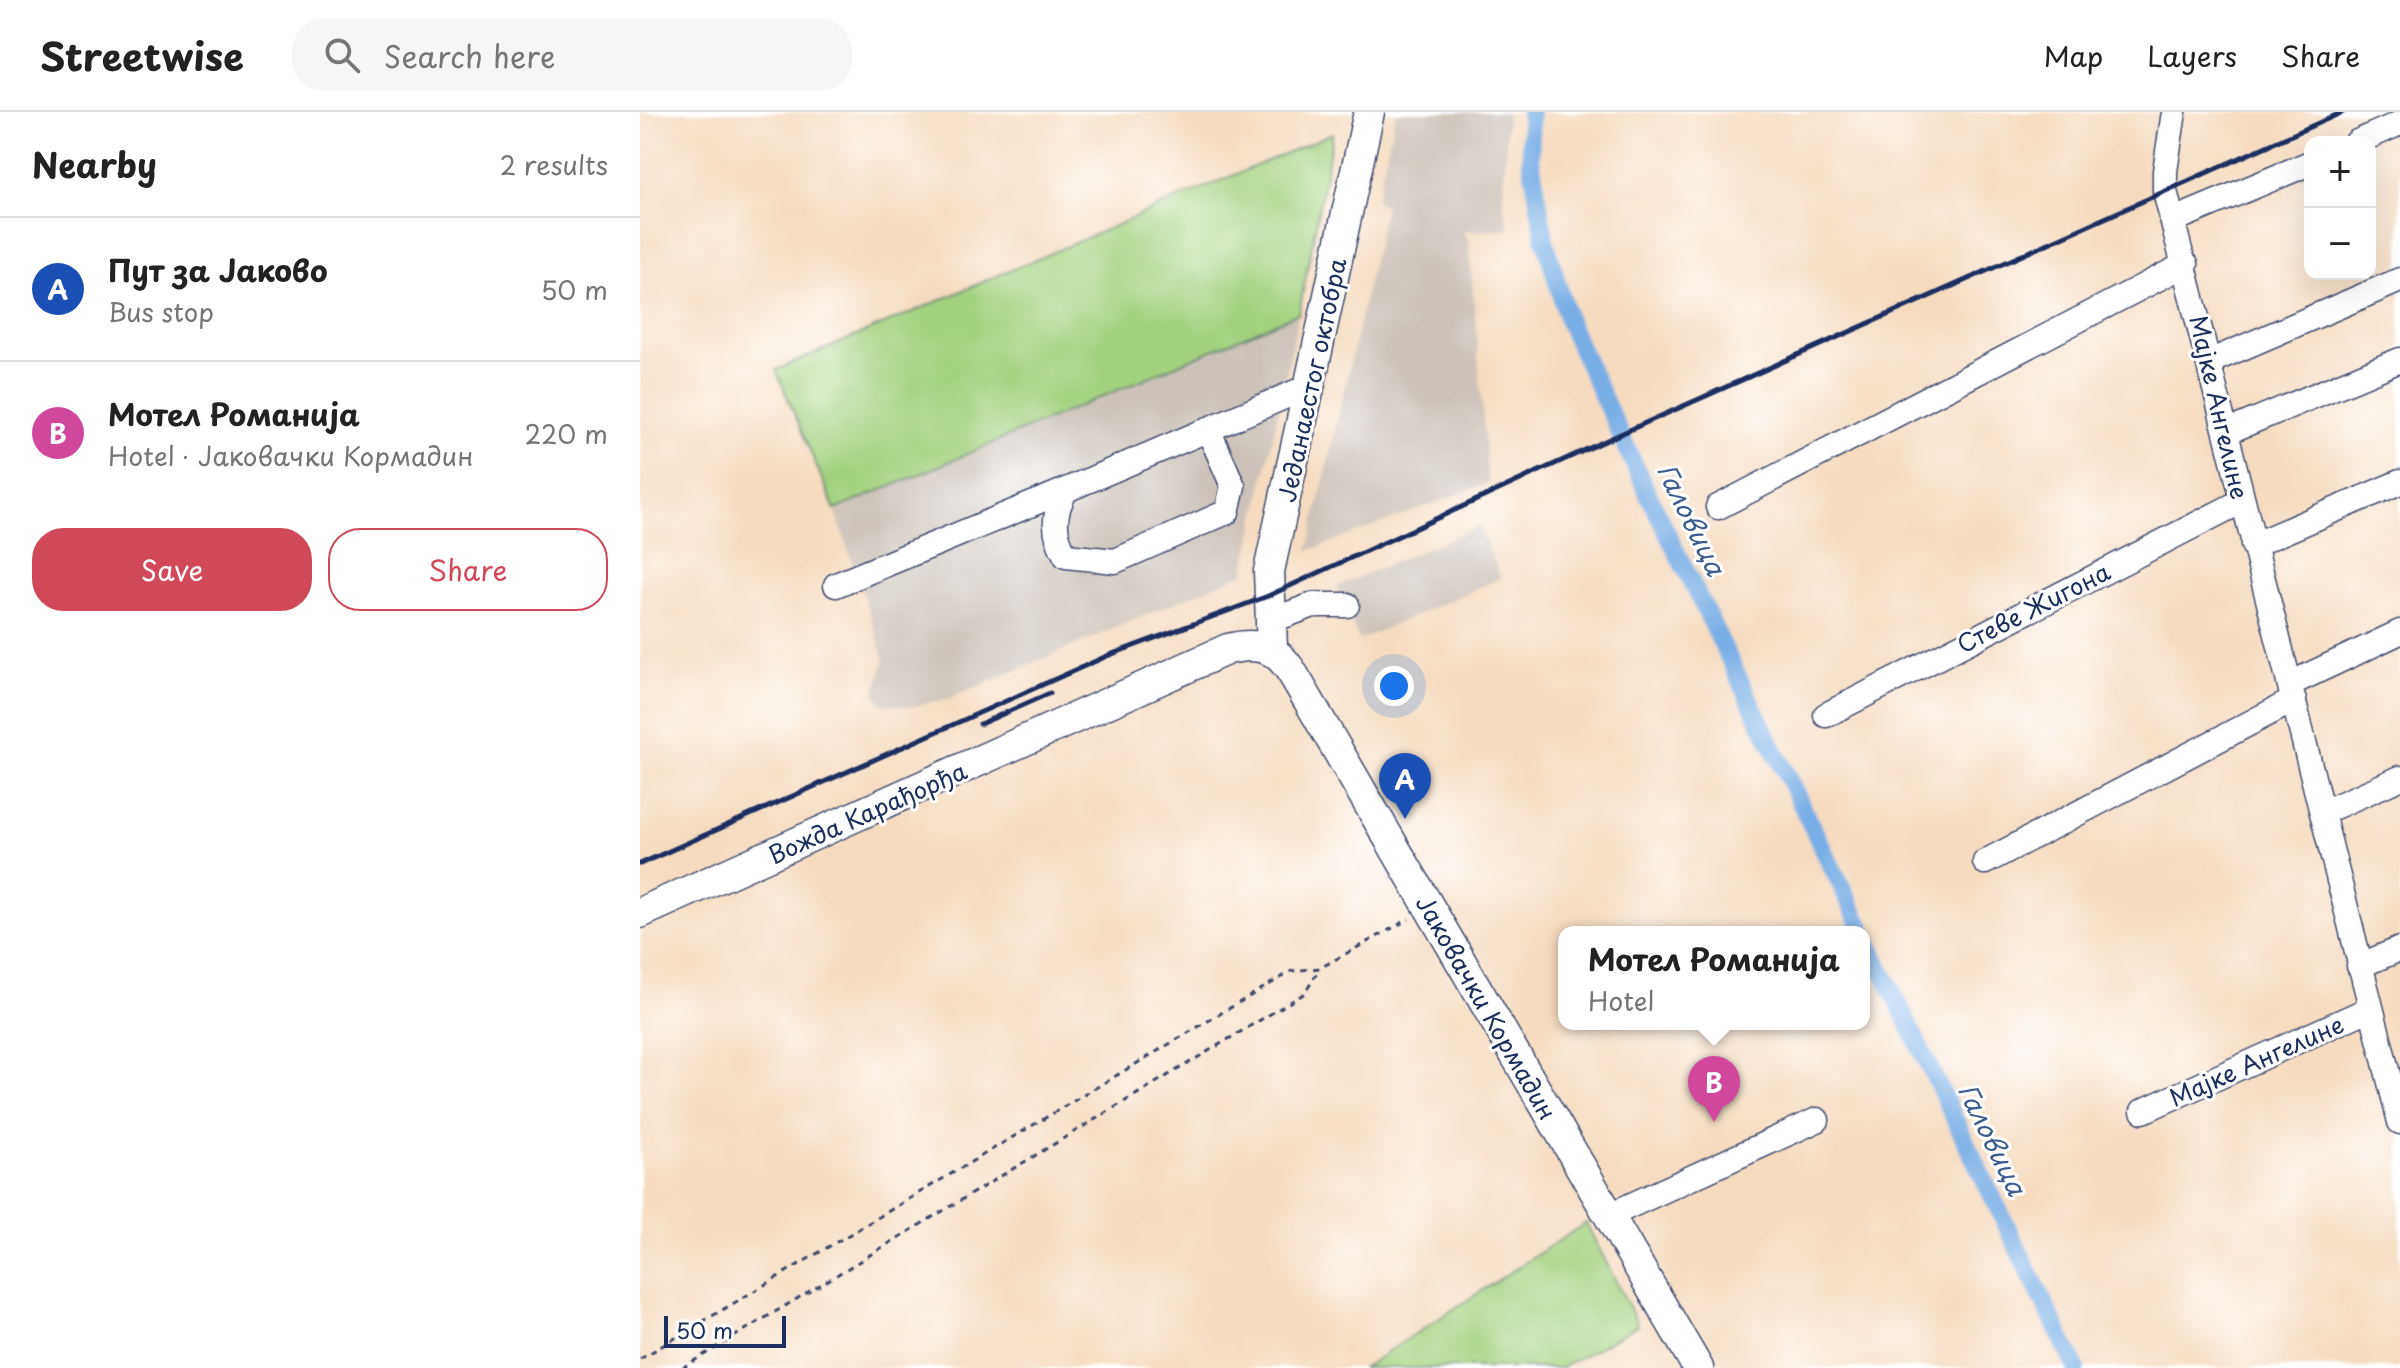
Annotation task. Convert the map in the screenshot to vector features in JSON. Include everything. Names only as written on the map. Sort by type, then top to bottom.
[{"type":"main road","name":"Једанаестог октобра","points":[[1271,635],[1269,571],[1369,112]]},
{"type":"main road","name":"Вожда Карађорђа","points":[[640,913],[1228,649],[1271,635]]},
{"type":"main road","name":"Јаковачки Кормадин","points":[[1271,635],[1698,1368]]},
{"type":"street","name":"Мајке Ангелине","points":[[2174,112],[2165,191],[2323,812],[2369,1009],[2391,1043],[2400,1122]]},
{"type":"street","points":[[2371,136],[2400,123]]},
{"type":"street","points":[[2174,220],[2304,166]]},
{"type":"street","points":[[1718,507],[2186,264]]},
{"type":"street","points":[[2209,362],[2400,280]]},
{"type":"street","points":[[2227,432],[2400,360]]},
{"type":"street","points":[[836,585],[1310,386]]},
{"type":"street","points":[[1066,490],[1056,507],[1055,538],[1066,556],[1115,561],[1227,512],[1233,486],[1208,429]]},
{"type":"street","points":[[2253,545],[2400,482]]},
{"type":"street","name":"Стеве Жигона","points":[[1826,715],[2242,501]]},
{"type":"street","points":[[1271,635],[1313,605],[1347,605]]},
{"type":"street","points":[[1985,862],[2400,632]]},
{"type":"street","points":[[2323,812],[2400,778]]},
{"type":"street","points":[[2359,966],[2400,949]]},
{"type":"street","name":"Мајке Ангелине","points":[[2143,1111],[2369,1009]]},
{"type":"street","points":[[1610,1215],[1817,1120]]},
{"type":"path","points":[[640,1359],[1292,971],[1320,968],[1430,908]]},
{"type":"path","points":[[682,1368],[1305,993],[1320,968]]},
{"type":"shaded area","points":[[1396,112],[1507,112],[1503,202],[1509,230],[1463,231],[1469,241],[1488,483],[1308,551],[1385,207],[1376,200]]},
{"type":"shaded area","points":[[1299,313],[1244,573],[951,698],[910,707],[881,704],[875,692],[885,660],[835,510]]},
{"type":"shaded area","points":[[1479,526],[1501,578],[1359,640],[1336,587]]},
{"type":"green space","points":[[1333,133],[1299,313],[835,510],[776,370]]},
{"type":"green space","points":[[1586,1223],[1638,1325],[1561,1368],[1363,1368]]},
{"type":"waterway","name":"Галовица","points":[[1530,112],[1531,160],[1545,240],[1569,324],[1647,492],[1861,926]]},
{"type":"waterway","name":"Галовица","points":[[1870,945],[2076,1368]]},
{"type":"railway","points":[[640,864],[1107,656],[1268,596],[1607,440],[2343,112]]},
{"type":"railway","points":[[980,724],[1050,693]]},
{"type":"place","name":"Пут за Јаково","points":[[1405,819]]},
{"type":"place","name":"Мотел Романија","points":[[1714,1122]]}]
